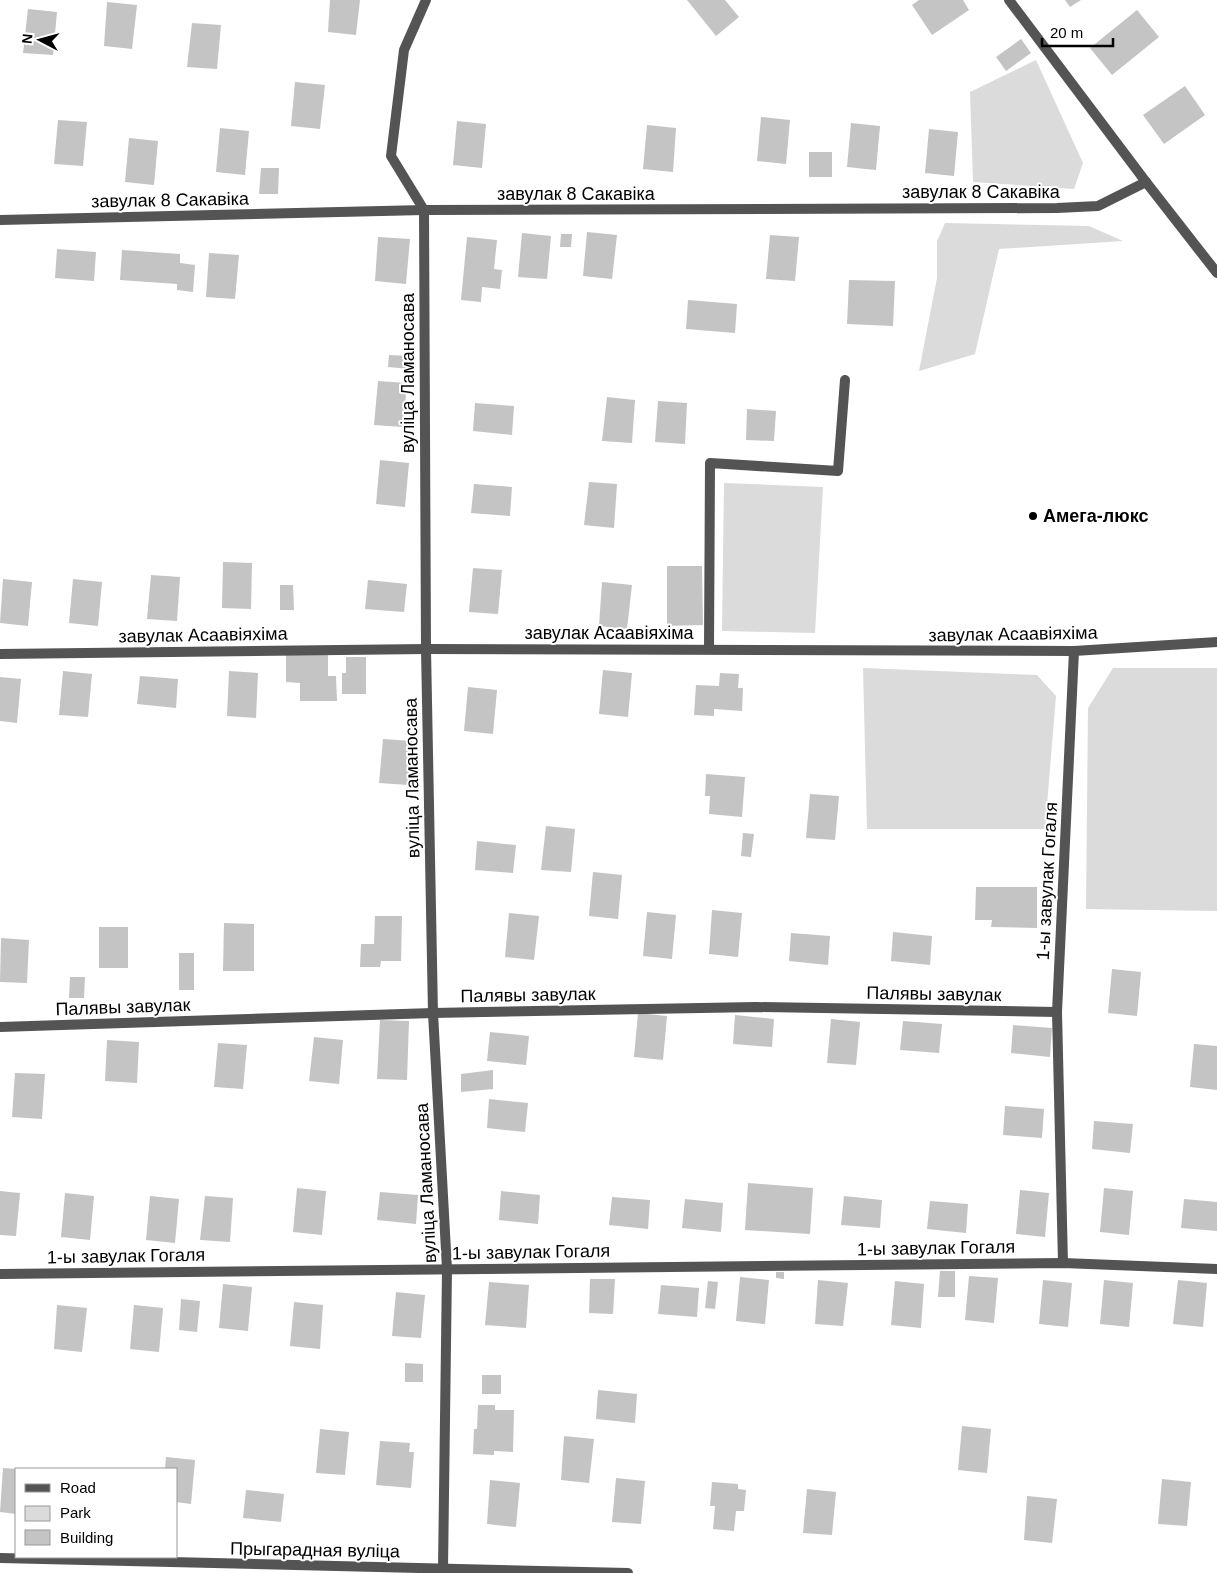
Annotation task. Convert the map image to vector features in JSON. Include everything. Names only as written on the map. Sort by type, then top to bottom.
[{"type":"street","points":[[424,210],[391,156],[404,50],[426,0]]},
{"type":"street","points":[[1009,0],[1217,273]]},
{"type":"street","name":"завулак 8 Сакавіка","points":[[0,220],[424,210],[1056,208],[1098,206],[1146,182]]},
{"type":"street","name":"вуліца Ламаносава","points":[[424,210],[426,648],[433,1013],[447,1269],[443,1569]]},
{"type":"street","points":[[709,649],[710,463],[838,471],[844,380]]},
{"type":"street","name":"завулак Асаавіяхіма","points":[[0,654],[426,648],[1074,651],[1217,642]]},
{"type":"street","name":"1-ы завулак Гогаля","points":[[1063,1263],[1057,1012],[1074,651]]},
{"type":"street","name":"Палявы завулак","points":[[0,1028],[433,1013],[756,1007],[1057,1012]]},
{"type":"street","name":"1-ы завулак Гогаля","points":[[0,1274],[1063,1263],[1217,1269]]},
{"type":"street","name":"Прыгарадная вуліца","points":[[0,1558],[628,1573]]},
{"type":"green space","points":[[1036,60],[1083,163],[1074,189],[973,182],[970,92]]},
{"type":"green space","points":[[945,223],[1089,226],[1123,241],[999,249],[975,354],[919,371],[937,278],[937,241]]},
{"type":"green space","points":[[724,483],[823,487],[815,633],[722,631]]},
{"type":"green space","points":[[863,668],[1037,675],[1056,696],[1045,829],[867,829]]},
{"type":"green space","points":[[1113,668],[1217,668],[1217,911],[1086,909],[1088,708]]},
{"type":"building","points":[[330,0],[360,0],[356,35],[328,32]]},
{"type":"building","points":[[687,0],[725,0],[739,17],[716,36]]},
{"type":"building","points":[[919,0],[963,0],[969,10],[932,35],[912,5]]},
{"type":"building","points":[[1065,0],[1081,0],[1070,7]]},
{"type":"building","points":[[107,2],[137,5],[132,49],[104,46]]},
{"type":"building","points":[[28,9],[57,12],[53,55],[23,53]]},
{"type":"building","points":[[1137,10],[1159,37],[1112,75],[1090,48]]},
{"type":"building","points":[[192,23],[221,25],[217,69],[187,67]]},
{"type":"building","points":[[1021,39],[1031,53],[1006,71],[996,57]]},
{"type":"building","points":[[295,82],[325,85],[320,129],[291,126]]},
{"type":"building","points":[[1185,86],[1205,115],[1164,144],[1143,115]]},
{"type":"building","points":[[761,117],[790,120],[786,164],[757,161]]},
{"type":"building","points":[[58,120],[87,122],[83,166],[54,164]]},
{"type":"building","points":[[457,121],[486,124],[482,168],[453,165]]},
{"type":"building","points":[[851,123],[880,126],[876,170],[847,167]]},
{"type":"building","points":[[647,125],[676,128],[673,172],[643,169]]},
{"type":"building","points":[[220,128],[249,131],[245,175],[216,172]]},
{"type":"building","points":[[929,129],[958,132],[954,176],[925,173]]},
{"type":"building","points":[[129,138],[158,141],[154,185],[125,182]]},
{"type":"building","points":[[809,152],[832,152],[832,177],[809,177]]},
{"type":"building","points":[[261,168],[279,168],[278,194],[259,194]]},
{"type":"building","points":[[587,232],[617,235],[612,279],[583,276]]},
{"type":"building","points":[[522,233],[551,236],[547,279],[518,277]]},
{"type":"building","points":[[561,234],[572,234],[571,247],[560,247]]},
{"type":"building","points":[[770,235],[799,237],[795,281],[766,279]]},
{"type":"building","points":[[378,237],[410,239],[406,284],[375,281]]},
{"type":"building","points":[[467,237],[497,240],[494,269],[502,270],[500,289],[482,287],[481,302],[461,300]]},
{"type":"building","points":[[57,249],[96,252],[94,281],[55,278]]},
{"type":"building","points":[[122,250],[180,254],[180,263],[195,265],[193,292],[177,290],[177,284],[120,280]]},
{"type":"building","points":[[209,253],[239,255],[235,299],[206,297]]},
{"type":"building","points":[[849,280],[895,281],[893,326],[847,324]]},
{"type":"building","points":[[688,300],[737,304],[735,333],[686,329]]},
{"type":"building","points":[[389,355],[412,356],[411,369],[388,367]]},
{"type":"building","points":[[378,381],[407,383],[403,427],[374,425]]},
{"type":"building","points":[[607,397],[635,400],[632,443],[602,441]]},
{"type":"building","points":[[658,401],[687,403],[685,444],[655,442]]},
{"type":"building","points":[[475,403],[514,406],[512,435],[473,431]]},
{"type":"building","points":[[747,409],[776,411],[774,441],[746,440]]},
{"type":"building","points":[[380,460],[409,463],[405,507],[376,504]]},
{"type":"building","points":[[589,482],[617,484],[614,528],[584,525]]},
{"type":"building","points":[[474,484],[512,487],[510,516],[471,513]]},
{"type":"building","points":[[223,562],[252,563],[251,609],[222,608]]},
{"type":"building","points":[[667,566],[702,566],[703,625],[667,626]]},
{"type":"building","points":[[473,568],[502,570],[498,614],[469,612]]},
{"type":"building","points":[[151,575],[180,577],[177,621],[147,619]]},
{"type":"building","points":[[3,579],[32,582],[28,626],[0,623]]},
{"type":"building","points":[[73,579],[102,582],[98,626],[69,623]]},
{"type":"building","points":[[368,580],[407,584],[404,612],[365,609]]},
{"type":"building","points":[[602,582],[632,585],[627,629],[599,626]]},
{"type":"building","points":[[280,585],[293,585],[294,610],[280,610]]},
{"type":"building","points":[[286,654],[328,655],[328,676],[336,676],[337,701],[300,701],[300,683],[286,682]]},
{"type":"building","points":[[346,657],[366,657],[366,694],[342,694],[342,673],[346,673]]},
{"type":"building","points":[[603,670],[632,673],[628,717],[599,714]]},
{"type":"building","points":[[63,671],[92,674],[88,717],[59,715]]},
{"type":"building","points":[[229,671],[258,673],[256,718],[227,716]]},
{"type":"building","points":[[720,673],[739,674],[738,688],[743,688],[742,711],[714,709],[714,716],[694,715],[696,685],[719,686]]},
{"type":"building","points":[[140,676],[178,679],[176,708],[137,704]]},
{"type":"building","points":[[0,677],[21,679],[17,723],[0,721]]},
{"type":"building","points":[[468,687],[497,690],[493,734],[464,731]]},
{"type":"building","points":[[383,739],[412,741],[408,785],[379,783]]},
{"type":"building","points":[[706,774],[745,777],[742,817],[709,814],[710,796],[705,796]]},
{"type":"building","points":[[810,794],[839,796],[835,840],[806,838]]},
{"type":"building","points":[[546,826],[575,829],[571,872],[541,870]]},
{"type":"building","points":[[743,833],[754,834],[751,857],[741,856]]},
{"type":"building","points":[[477,841],[516,845],[513,873],[475,870]]},
{"type":"building","points":[[593,872],[622,875],[618,919],[589,916]]},
{"type":"building","points":[[976,887],[1037,887],[1037,928],[991,927],[992,920],[975,920]]},
{"type":"building","points":[[712,910],[742,913],[738,957],[709,954]]},
{"type":"building","points":[[647,912],[676,915],[672,959],[643,956]]},
{"type":"building","points":[[509,913],[539,916],[534,960],[505,957]]},
{"type":"building","points":[[375,916],[402,916],[401,961],[381,961],[380,967],[360,967],[361,944],[374,944]]},
{"type":"building","points":[[224,923],[254,924],[254,971],[223,971]]},
{"type":"building","points":[[99,927],[128,927],[128,968],[99,968]]},
{"type":"building","points":[[893,932],[932,936],[930,965],[891,961]]},
{"type":"building","points":[[791,933],[830,936],[828,965],[789,961]]},
{"type":"building","points":[[1,938],[29,940],[27,983],[0,982]]},
{"type":"building","points":[[179,953],[194,953],[194,990],[179,990]]},
{"type":"building","points":[[1112,969],[1141,972],[1137,1016],[1108,1013]]},
{"type":"building","points":[[70,977],[85,977],[84,998],[69,998]]},
{"type":"building","points":[[638,1013],[667,1016],[663,1060],[634,1057]]},
{"type":"building","points":[[735,1015],[774,1019],[772,1047],[733,1044]]},
{"type":"building","points":[[831,1019],[860,1022],[856,1065],[827,1063]]},
{"type":"building","points":[[380,1020],[409,1021],[407,1080],[377,1079]]},
{"type":"building","points":[[903,1021],[942,1024],[939,1053],[900,1050]]},
{"type":"building","points":[[1013,1025],[1052,1028],[1050,1057],[1011,1053]]},
{"type":"building","points":[[490,1032],[529,1036],[526,1065],[487,1061]]},
{"type":"building","points":[[314,1037],[343,1040],[339,1084],[309,1081]]},
{"type":"building","points":[[107,1040],[139,1042],[137,1083],[105,1081]]},
{"type":"building","points":[[218,1043],[247,1045],[243,1089],[214,1087]]},
{"type":"building","points":[[1194,1044],[1217,1046],[1217,1090],[1190,1087]]},
{"type":"building","points":[[493,1070],[493,1089],[461,1092],[461,1074]]},
{"type":"building","points":[[15,1073],[45,1074],[42,1119],[12,1117]]},
{"type":"building","points":[[489,1099],[528,1103],[525,1132],[487,1128]]},
{"type":"building","points":[[1005,1106],[1044,1109],[1042,1138],[1003,1135]]},
{"type":"building","points":[[1094,1121],[1133,1124],[1130,1153],[1092,1149]]},
{"type":"building","points":[[748,1183],[813,1188],[810,1234],[745,1230]]},
{"type":"building","points":[[297,1188],[326,1191],[322,1235],[293,1232]]},
{"type":"building","points":[[1104,1188],[1133,1191],[1129,1235],[1100,1232]]},
{"type":"building","points":[[1020,1190],[1049,1193],[1045,1237],[1016,1234]]},
{"type":"building","points":[[0,1191],[20,1193],[16,1236],[0,1235]]},
{"type":"building","points":[[501,1191],[540,1195],[538,1224],[499,1220]]},
{"type":"building","points":[[380,1192],[418,1195],[416,1224],[377,1220]]},
{"type":"building","points":[[65,1193],[94,1196],[90,1240],[61,1237]]},
{"type":"building","points":[[150,1196],[179,1199],[175,1243],[146,1240]]},
{"type":"building","points":[[205,1196],[233,1198],[230,1242],[200,1240]]},
{"type":"building","points":[[844,1196],[882,1200],[880,1228],[841,1225]]},
{"type":"building","points":[[612,1197],[650,1200],[648,1229],[609,1225]]},
{"type":"building","points":[[685,1199],[723,1203],[721,1232],[682,1228]]},
{"type":"building","points":[[1184,1199],[1217,1202],[1217,1231],[1181,1228]]},
{"type":"building","points":[[930,1201],[968,1204],[966,1233],[927,1229]]},
{"type":"building","points":[[940,1271],[955,1271],[955,1297],[938,1297]]},
{"type":"building","points":[[776,1272],[784,1272],[784,1279],[776,1278]]},
{"type":"building","points":[[969,1276],[998,1278],[994,1323],[965,1320]]},
{"type":"building","points":[[740,1277],[769,1280],[765,1324],[736,1321]]},
{"type":"building","points":[[590,1279],[615,1279],[613,1314],[589,1313]]},
{"type":"building","points":[[818,1280],[848,1283],[843,1326],[815,1324]]},
{"type":"building","points":[[1043,1280],[1072,1283],[1068,1327],[1039,1324]]},
{"type":"building","points":[[1104,1280],[1133,1283],[1129,1327],[1100,1324]]},
{"type":"building","points":[[1178,1280],[1207,1283],[1203,1327],[1173,1324]]},
{"type":"building","points":[[708,1281],[718,1282],[715,1309],[705,1308]]},
{"type":"building","points":[[895,1281],[924,1284],[921,1328],[891,1325]]},
{"type":"building","points":[[489,1282],[529,1285],[526,1328],[485,1325]]},
{"type":"building","points":[[223,1284],[252,1287],[248,1331],[219,1328]]},
{"type":"building","points":[[661,1285],[699,1288],[697,1317],[658,1314]]},
{"type":"building","points":[[396,1292],[425,1295],[421,1338],[392,1336]]},
{"type":"building","points":[[181,1299],[200,1301],[197,1332],[179,1330]]},
{"type":"building","points":[[294,1302],[323,1305],[320,1349],[290,1346]]},
{"type":"building","points":[[57,1305],[87,1308],[82,1352],[54,1349]]},
{"type":"building","points":[[134,1305],[163,1308],[159,1352],[130,1349]]},
{"type":"building","points":[[405,1363],[423,1364],[423,1382],[405,1382]]},
{"type":"building","points":[[482,1375],[501,1375],[501,1394],[482,1394]]},
{"type":"building","points":[[598,1390],[637,1394],[635,1423],[596,1419]]},
{"type":"building","points":[[478,1405],[495,1405],[495,1410],[514,1410],[513,1452],[494,1451],[494,1455],[473,1454],[474,1429],[477,1429]]},
{"type":"building","points":[[962,1426],[991,1429],[987,1473],[958,1470]]},
{"type":"building","points":[[320,1429],[349,1432],[345,1475],[316,1473]]},
{"type":"building","points":[[564,1436],[594,1439],[589,1483],[561,1480]]},
{"type":"building","points":[[380,1441],[410,1443],[409,1452],[414,1452],[411,1488],[376,1485]]},
{"type":"building","points":[[166,1457],[195,1460],[191,1504],[178,1502],[178,1468],[165,1468]]},
{"type":"building","points":[[3,1468],[15,1469],[15,1514],[0,1512]]},
{"type":"building","points":[[616,1478],[645,1481],[641,1524],[612,1522]]},
{"type":"building","points":[[1162,1479],[1191,1482],[1187,1526],[1158,1524]]},
{"type":"building","points":[[490,1480],[520,1483],[516,1527],[487,1524]]},
{"type":"building","points":[[712,1482],[738,1484],[738,1489],[746,1490],[744,1511],[736,1511],[734,1531],[713,1529],[715,1506],[710,1506]]},
{"type":"building","points":[[807,1489],[836,1492],[832,1535],[803,1533]]},
{"type":"building","points":[[246,1490],[284,1494],[281,1522],[243,1518]]},
{"type":"building","points":[[1027,1496],[1057,1499],[1052,1543],[1024,1540]]},
{"type":"place","name":"Амега-люкс","points":[[1033,516]]}]
